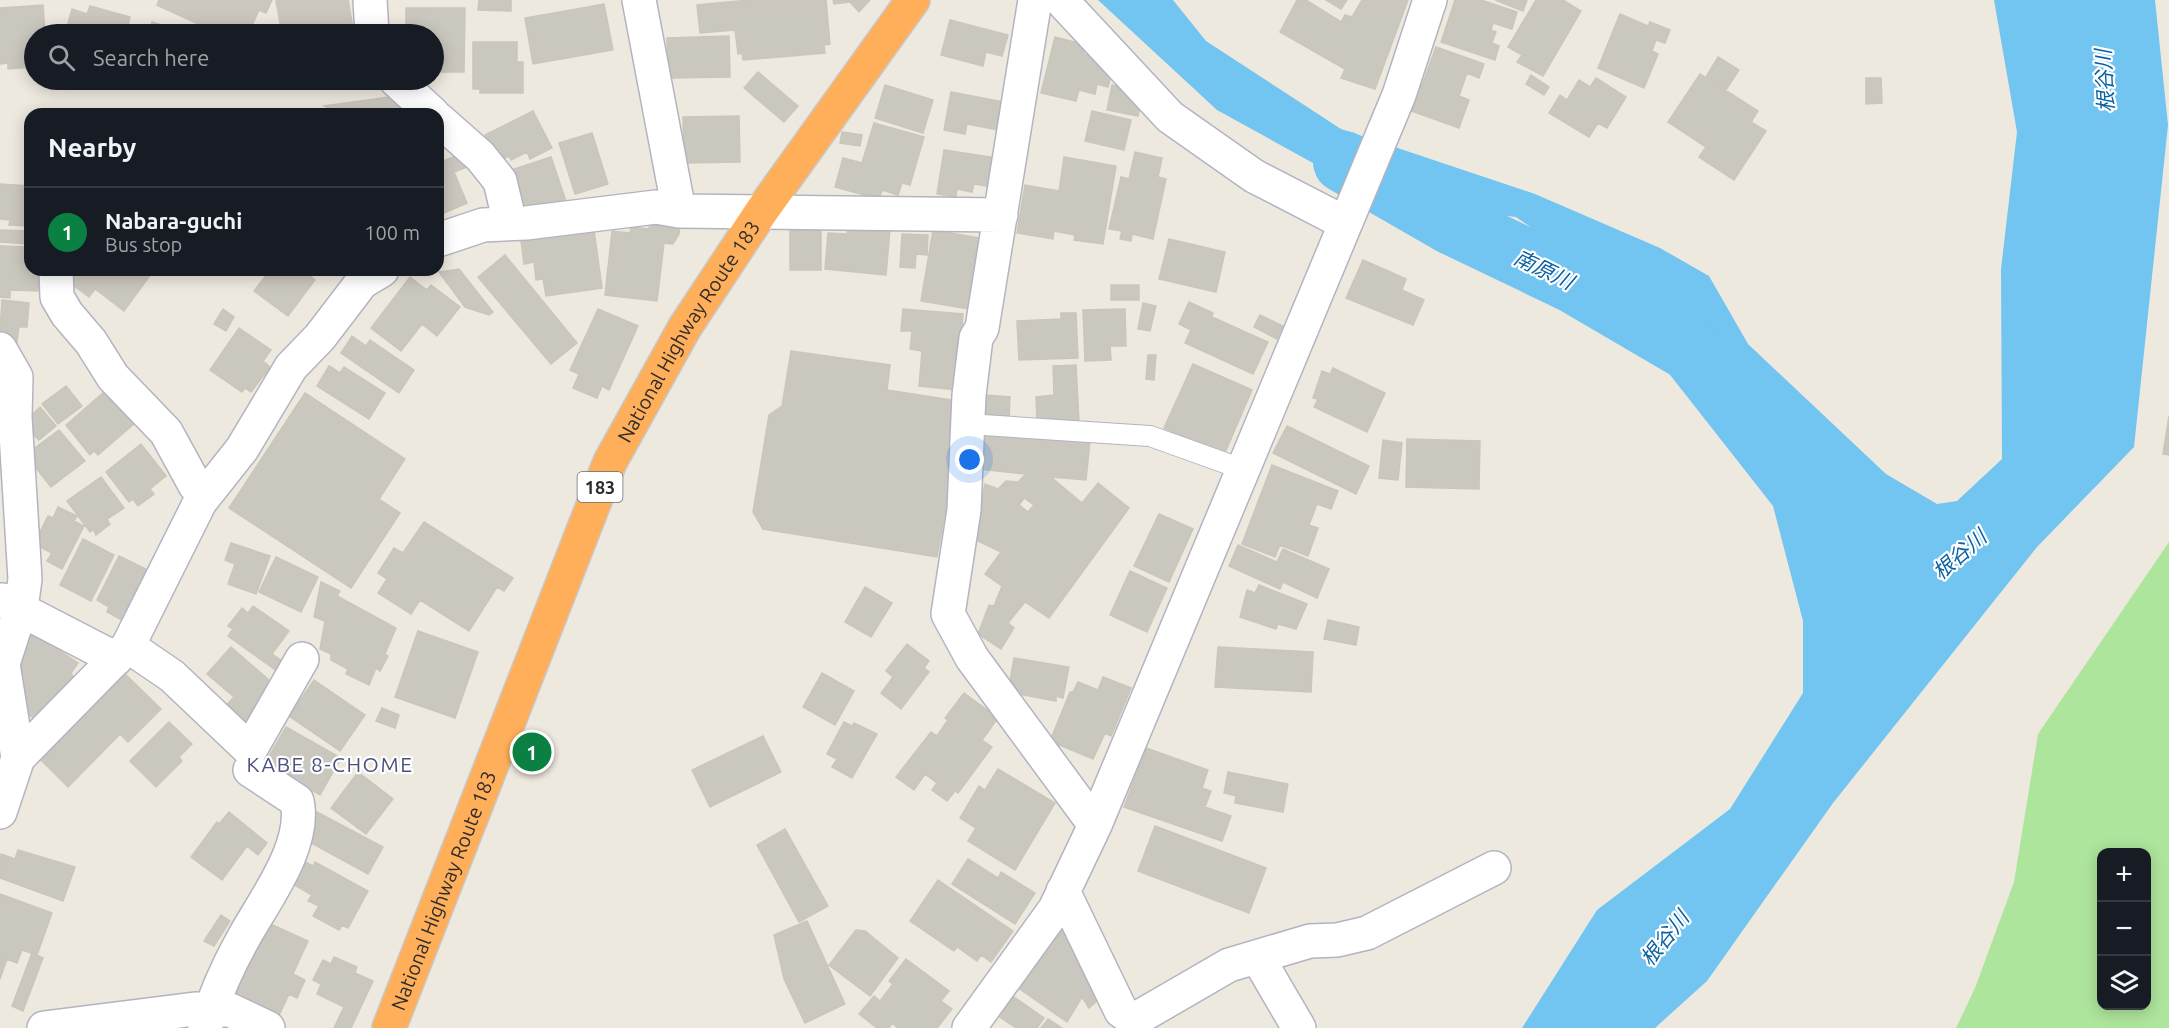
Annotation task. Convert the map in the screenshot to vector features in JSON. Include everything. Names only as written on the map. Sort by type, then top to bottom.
[{"type":"highway","name":"National Highway Route 183","points":[[389,1028],[610,462],[685,327],[761,212],[913,0]]},
{"type":"street","points":[[370,0],[371,24]]},
{"type":"street","points":[[639,0],[679,211]]},
{"type":"street","points":[[1035,0],[982,328],[976,338],[968,424],[964,510],[948,614],[972,658],[1095,825]]},
{"type":"street","points":[[1061,0],[1170,117],[1254,176],[1347,220]]},
{"type":"street","points":[[969,1028],[1055,909],[1095,825],[1399,94],[1431,0]]},
{"type":"street","points":[[407,90],[426,108]]},
{"type":"street","points":[[444,124],[480,156],[500,181],[510,224]]},
{"type":"street","points":[[444,238],[483,225],[656,207],[679,211],[1001,216]]},
{"type":"street","points":[[56,276],[57,297],[67,314],[91,342],[113,377],[166,432],[204,497]]},
{"type":"street","points":[[0,812],[18,758],[122,653],[204,497],[242,449],[291,366],[320,337],[362,282],[372,276]]},
{"type":"street","points":[[0,349],[16,377],[8,419],[25,579],[10,604],[3,664],[18,758]]},
{"type":"street","points":[[10,604],[172,676],[249,750],[302,659]]},
{"type":"street","points":[[207,1018],[229,965],[262,909],[297,838],[297,801],[249,770]]},
{"type":"street","points":[[1063,891],[1121,1011],[1134,1020],[1229,965],[1310,941],[1337,940],[1366,933],[1494,868]]},
{"type":"street","points":[[1258,958],[1299,1028]]},
{"type":"street","points":[[44,1028],[207,1018],[230,1010],[268,1028]]},
{"type":"lane","points":[[968,424],[1150,436],[1242,469]]},
{"type":"green space","points":[[2169,542],[2169,1028],[1956,1028],[1975,988],[2014,882],[2038,734]]},
{"type":"water","name":"根谷川","points":[[1098,0],[1173,0],[1206,41],[1341,129],[1535,194],[1660,248],[1709,276],[1748,344],[1886,474],[1937,504],[1957,501],[2002,459],[2001,269],[2017,132],[1994,0],[2155,0],[2168,125],[2134,447],[2037,547],[1833,803],[1707,981],[1655,1028],[1522,1028],[1597,910],[1730,809],[1803,693],[1803,621],[1773,506],[1656,357],[1591,269],[1516,217],[1380,200],[1217,110]]},
{"type":"building","points":[[159,0],[272,0],[266,13],[259,10],[253,24],[198,24],[157,5]]},
{"type":"building","points":[[348,0],[352,24],[280,24],[276,1]]},
{"type":"building","points":[[479,0],[511,0],[511,11],[478,10]]},
{"type":"building","points":[[749,0],[826,0],[830,44],[824,45],[825,53],[743,60],[742,53],[738,54],[735,30],[700,33],[697,5]]},
{"type":"building","points":[[833,0],[870,0],[859,12],[850,2],[834,4]]},
{"type":"building","points":[[1297,0],[1306,0],[1341,22],[1345,15],[1352,17],[1362,0],[1408,0],[1375,89],[1341,78],[1345,69],[1280,32]]},
{"type":"building","points":[[1326,0],[1347,0],[1341,9]]},
{"type":"building","points":[[1455,0],[1481,0],[1517,12],[1512,29],[1493,23],[1491,30],[1496,32],[1492,43],[1499,46],[1495,60],[1441,42]]},
{"type":"building","points":[[1495,0],[1527,0],[1523,11]]},
{"type":"building","points":[[1536,0],[1563,0],[1581,11],[1543,76],[1517,62],[1522,55],[1508,47]]},
{"type":"building","points":[[604,4],[613,50],[533,64],[525,18]]},
{"type":"building","points":[[43,5],[44,24],[24,24],[24,68],[8,69],[8,63],[0,64],[0,8]]},
{"type":"building","points":[[90,6],[130,17],[128,24],[68,24],[72,9],[87,14]]},
{"type":"building","points":[[406,8],[465,8],[464,72],[444,72],[444,24],[406,24]]},
{"type":"building","points":[[1620,14],[1648,26],[1650,22],[1670,30],[1665,43],[1656,40],[1652,51],[1658,54],[1644,88],[1598,68]]},
{"type":"building","points":[[950,20],[1008,35],[1002,56],[986,52],[983,66],[941,55]]},
{"type":"building","points":[[729,36],[730,77],[668,78],[667,38]]},
{"type":"building","points":[[1055,37],[1086,45],[1084,54],[1104,58],[1101,69],[1112,71],[1108,87],[1097,84],[1095,94],[1079,90],[1076,101],[1041,93]]},
{"type":"building","points":[[473,42],[517,42],[517,62],[523,62],[523,93],[480,93],[480,89],[473,89]]},
{"type":"building","points":[[1436,47],[1484,64],[1479,78],[1467,73],[1459,96],[1469,100],[1459,128],[1406,109],[1416,83],[1422,85]]},
{"type":"building","points":[[1718,57],[1739,70],[1726,90],[1706,77]]},
{"type":"building","points":[[758,72],[798,106],[784,122],[744,88]]},
{"type":"building","points":[[1700,74],[1758,111],[1751,122],[1766,131],[1734,180],[1699,157],[1706,147],[1668,122]]},
{"type":"building","points":[[1531,75],[1549,87],[1544,95],[1526,84]]},
{"type":"building","points":[[1596,78],[1626,97],[1607,128],[1598,123],[1589,137],[1549,113],[1560,95],[1567,100],[1579,80],[1590,87]]},
{"type":"building","points":[[1866,78],[1881,78],[1882,103],[1866,104]]},
{"type":"building","points":[[885,85],[933,100],[923,133],[875,118]]},
{"type":"building","points":[[1112,85],[1135,89],[1142,96],[1138,116],[1107,110]]},
{"type":"building","points":[[951,92],[1004,102],[999,130],[967,124],[965,134],[944,130]]},
{"type":"building","points":[[404,95],[414,108],[328,108],[324,106]]},
{"type":"building","points":[[533,111],[552,148],[530,159],[527,152],[511,160],[509,156],[501,160],[485,135]]},
{"type":"building","points":[[1092,111],[1131,120],[1124,150],[1085,141]]},
{"type":"building","points":[[739,116],[740,162],[684,163],[683,117]]},
{"type":"building","points":[[874,123],[924,137],[910,185],[902,183],[898,195],[882,190],[879,199],[835,187],[843,158],[862,163]]},
{"type":"building","points":[[842,132],[862,135],[860,146],[840,143]]},
{"type":"building","points":[[592,133],[608,184],[575,194],[559,143]]},
{"type":"building","points":[[944,150],[996,158],[992,187],[974,184],[972,192],[957,189],[956,197],[937,194]]},
{"type":"building","points":[[1135,152],[1162,158],[1158,177],[1166,179],[1153,239],[1132,234],[1131,241],[1120,239],[1122,231],[1109,229],[1121,177],[1129,179]]},
{"type":"building","points":[[461,154],[467,167],[454,172],[467,203],[444,213],[444,161]]},
{"type":"building","points":[[551,157],[566,201],[523,215],[508,171]]},
{"type":"building","points":[[1064,157],[1116,166],[1103,244],[1074,240],[1075,235],[1054,231],[1053,239],[1017,233],[1025,185],[1059,191]]},
{"type":"building","points":[[0,184],[24,186],[24,226],[9,225],[10,220],[0,219]]},
{"type":"building","points":[[650,222],[680,225],[679,234],[673,244],[664,243],[657,301],[605,295],[612,231],[630,233],[631,227],[649,229]]},
{"type":"building","points":[[848,225],[890,229],[886,275],[825,269],[828,233],[847,234]]},
{"type":"building","points":[[790,229],[821,229],[821,270],[790,270]]},
{"type":"building","points":[[0,230],[24,231],[24,244],[0,242]]},
{"type":"building","points":[[594,230],[602,288],[546,296],[543,279],[536,280],[534,262],[524,264],[521,240]]},
{"type":"building","points":[[933,230],[986,239],[974,310],[921,301]]},
{"type":"building","points":[[902,234],[928,235],[927,255],[916,254],[915,268],[900,267]]},
{"type":"building","points":[[1169,239],[1225,252],[1216,292],[1159,279]]},
{"type":"building","points":[[0,246],[24,247],[24,276],[39,276],[38,291],[10,290],[10,298],[0,297]]},
{"type":"building","points":[[505,255],[577,343],[551,364],[478,277]]},
{"type":"building","points":[[1363,260],[1406,279],[1402,290],[1424,300],[1413,325],[1346,298]]},
{"type":"building","points":[[459,269],[493,312],[489,315],[465,307],[442,276],[444,276],[444,271]]},
{"type":"building","points":[[61,276],[149,277],[124,311],[95,289],[89,297]]},
{"type":"building","points":[[265,276],[310,276],[315,280],[288,316],[254,291]]},
{"type":"building","points":[[410,277],[427,290],[431,285],[460,307],[437,336],[422,324],[401,351],[371,328]]},
{"type":"building","points":[[1111,285],[1139,285],[1139,300],[1111,300]]},
{"type":"building","points":[[2,300],[29,303],[27,327],[19,327],[17,342],[3,341],[4,331],[0,331]]},
{"type":"building","points":[[1189,302],[1213,313],[1212,317],[1268,342],[1253,374],[1185,343],[1191,330],[1179,324]]},
{"type":"building","points":[[1143,303],[1156,306],[1150,331],[1138,329]]},
{"type":"building","points":[[223,309],[234,317],[226,331],[214,324]]},
{"type":"building","points":[[598,309],[638,326],[609,390],[602,386],[597,398],[573,388],[579,374],[570,370]]},
{"type":"building","points":[[903,309],[963,314],[957,390],[919,386],[922,351],[910,349],[912,331],[901,331]]},
{"type":"building","points":[[1125,309],[1126,346],[1110,346],[1111,360],[1085,361],[1083,310]]},
{"type":"building","points":[[1061,313],[1076,313],[1078,358],[1019,360],[1017,321],[1061,319]]},
{"type":"building","points":[[1260,315],[1283,326],[1277,339],[1254,327]]},
{"type":"building","points":[[239,328],[271,350],[263,361],[270,367],[251,392],[245,388],[242,392],[210,370]]},
{"type":"building","points":[[352,336],[366,346],[370,340],[414,370],[399,393],[341,353]]},
{"type":"building","points":[[791,351],[890,365],[887,390],[965,402],[937,557],[763,529],[753,512],[769,415],[782,406]]},
{"type":"building","points":[[1148,355],[1156,355],[1154,380],[1146,379]]},
{"type":"building","points":[[1193,364],[1252,390],[1224,455],[1164,428]]},
{"type":"building","points":[[1076,365],[1079,421],[1037,423],[1036,397],[1054,395],[1053,366]]},
{"type":"building","points":[[329,366],[340,373],[344,367],[385,393],[369,419],[317,386]]},
{"type":"building","points":[[1333,368],[1385,393],[1367,432],[1314,407],[1318,399],[1313,398],[1322,371],[1330,374]]},
{"type":"building","points":[[66,386],[82,406],[58,424],[42,404]]},
{"type":"building","points":[[104,392],[110,398],[116,393],[136,422],[98,455],[94,451],[90,455],[66,425]]},
{"type":"building","points":[[305,393],[405,459],[379,499],[400,513],[351,588],[229,508]]},
{"type":"building","points":[[986,395],[1010,397],[1009,421],[985,419]]},
{"type":"building","points":[[40,407],[56,426],[39,440],[22,424]]},
{"type":"building","points":[[2169,416],[2169,455],[2163,454]]},
{"type":"building","points":[[1287,426],[1369,466],[1356,494],[1273,453]]},
{"type":"building","points":[[59,430],[85,461],[51,487],[32,463],[35,461],[28,453]]},
{"type":"building","points":[[983,431],[1090,441],[1086,480],[1051,477],[1082,503],[1098,483],[1129,508],[1049,618],[1025,602],[1008,623],[1014,628],[1001,649],[978,634],[989,605],[994,606],[1002,586],[985,574],[1001,552],[974,539],[985,484],[998,489],[1006,481],[1018,482],[1026,474],[979,469]],"holes":[[[1024,498],[1034,505],[1028,512],[1019,505]]]},
{"type":"building","points":[[1407,439],[1480,441],[1479,489],[1406,487]]},
{"type":"building","points":[[1383,440],[1402,443],[1398,480],[1379,478]]},
{"type":"building","points":[[141,444],[166,476],[150,489],[154,494],[138,506],[133,499],[129,502],[106,472]]},
{"type":"building","points":[[1272,465],[1338,491],[1331,509],[1317,504],[1309,525],[1318,528],[1308,556],[1280,545],[1275,557],[1242,544]]},
{"type":"building","points":[[101,477],[124,508],[107,519],[110,524],[96,535],[93,529],[90,532],[67,501]]},
{"type":"building","points":[[58,507],[77,516],[74,521],[84,526],[62,569],[47,561],[52,553],[34,544],[48,516],[53,518]]},
{"type":"building","points":[[1159,514],[1193,529],[1169,582],[1134,566]]},
{"type":"building","points":[[424,522],[513,578],[504,591],[497,587],[469,631],[420,600],[411,614],[378,593],[387,579],[378,573],[394,548],[403,553]]},
{"type":"building","points":[[83,539],[114,555],[91,601],[60,585]]},
{"type":"building","points":[[231,543],[270,556],[256,594],[228,584],[235,564],[225,560]]},
{"type":"building","points":[[1238,545],[1277,562],[1283,549],[1329,569],[1317,598],[1283,582],[1280,589],[1229,566]]},
{"type":"building","points":[[119,556],[148,570],[122,620],[107,612],[109,607],[97,600]]},
{"type":"building","points":[[276,557],[318,577],[301,612],[259,592]]},
{"type":"building","points":[[1130,571],[1167,588],[1147,632],[1110,615]]},
{"type":"building","points":[[321,582],[340,591],[337,596],[396,628],[385,654],[388,656],[380,671],[376,668],[369,685],[346,674],[348,669],[331,660],[331,654],[320,649],[325,621],[314,617]]},
{"type":"building","points":[[1259,585],[1307,604],[1296,629],[1278,624],[1276,629],[1240,617],[1247,590],[1255,593]]},
{"type":"building","points":[[865,587],[892,603],[871,637],[845,622]]},
{"type":"building","points":[[253,606],[289,631],[272,654],[288,665],[281,674],[228,636],[233,629],[228,626],[242,608],[248,613]]},
{"type":"building","points":[[1328,620],[1359,627],[1356,645],[1324,639]]},
{"type":"building","points":[[418,631],[478,652],[455,718],[395,697]]},
{"type":"building","points":[[16,633],[33,633],[78,663],[71,673],[75,680],[36,719],[18,709]]},
{"type":"building","points":[[907,644],[929,661],[924,668],[929,672],[901,709],[881,693],[893,677],[886,671]]},
{"type":"building","points":[[231,647],[277,687],[244,725],[225,707],[234,697],[207,674]]},
{"type":"building","points":[[1218,647],[1313,652],[1311,692],[1215,687]]},
{"type":"building","points":[[1014,658],[1069,667],[1063,698],[1056,696],[1056,701],[1008,692]]},
{"type":"building","points":[[120,669],[161,709],[128,742],[120,734],[68,787],[35,754]]},
{"type":"building","points":[[822,673],[854,691],[835,725],[803,707]]},
{"type":"building","points":[[1103,677],[1131,688],[1111,736],[1105,733],[1093,759],[1050,741],[1070,692],[1073,692],[1078,682],[1098,690]]},
{"type":"building","points":[[314,680],[365,715],[340,751],[289,716]]},
{"type":"building","points":[[964,693],[998,718],[982,740],[992,747],[958,793],[955,791],[947,801],[932,790],[937,783],[925,774],[914,790],[896,777],[931,732],[937,736],[948,720],[945,718]]},
{"type":"building","points":[[382,708],[399,715],[395,728],[376,721]]},
{"type":"building","points":[[169,722],[192,744],[179,757],[182,761],[156,787],[130,761]]},
{"type":"building","points":[[844,722],[852,726],[854,723],[877,734],[852,778],[832,767],[837,759],[827,754]]},
{"type":"building","points":[[286,727],[341,758],[320,795],[265,763]]},
{"type":"building","points":[[763,736],[781,772],[710,807],[692,770]]},
{"type":"building","points":[[1146,748],[1208,770],[1202,788],[1211,791],[1205,807],[1231,816],[1222,841],[1124,807]]},
{"type":"building","points":[[998,769],[1055,803],[1015,870],[968,841],[976,828],[960,818],[979,786],[985,790]]},
{"type":"building","points":[[358,772],[393,799],[366,834],[331,808]]},
{"type":"building","points":[[1228,772],[1288,784],[1283,812],[1235,803],[1236,796],[1224,793]]},
{"type":"building","points":[[229,812],[267,843],[258,855],[247,846],[222,880],[191,857],[217,822],[219,824]]},
{"type":"building","points":[[317,812],[383,847],[368,874],[302,838]]},
{"type":"building","points":[[1155,826],[1266,868],[1249,913],[1138,871]]},
{"type":"building","points":[[785,829],[828,906],[799,922],[757,845]]},
{"type":"building","points":[[18,850],[75,867],[63,901],[0,878],[1,854],[15,859]]},
{"type":"building","points":[[298,858],[313,866],[315,862],[368,891],[348,928],[342,925],[339,930],[313,916],[319,906],[308,901],[312,895],[286,880]]},
{"type":"building","points":[[968,859],[998,878],[1001,872],[1035,893],[1015,924],[952,884]]},
{"type":"building","points":[[938,880],[1013,931],[991,962],[981,955],[977,961],[957,947],[954,951],[910,921]]},
{"type":"building","points":[[0,894],[52,913],[37,955],[22,950],[17,963],[7,959],[0,979]]},
{"type":"building","points":[[221,915],[230,921],[214,946],[204,941]]},
{"type":"building","points":[[1064,918],[1104,994],[1089,1008],[1082,997],[1067,1022],[1017,987]]},
{"type":"building","points":[[262,920],[308,941],[293,974],[305,980],[297,998],[289,994],[275,1024],[231,1004],[243,977],[237,974]]},
{"type":"building","points":[[807,921],[845,1004],[805,1023],[784,979],[774,935]]},
{"type":"building","points":[[856,930],[865,931],[898,958],[870,996],[829,965]]},
{"type":"building","points":[[32,953],[43,958],[23,1011],[12,1006]]},
{"type":"building","points":[[334,957],[357,967],[355,973],[373,981],[351,1028],[334,1028],[344,1007],[317,994],[321,984],[313,980],[323,960],[331,964]]},
{"type":"building","points":[[906,959],[949,991],[941,1001],[952,1009],[937,1028],[898,1028],[892,1023],[889,1028],[877,1028],[859,1014],[874,996],[880,1001],[893,984],[889,981]]},
{"type":"building","points":[[1014,997],[1044,1018],[1037,1028],[1016,1028],[1000,1017]]},
{"type":"building","points":[[1048,1019],[1062,1028],[1041,1028]]},
{"type":"waterway","name":"南原川","points":[[1344,162],[1450,223],[1573,282],[1696,354]]},
{"type":"place","name":"Nabara-guchi","points":[[532,752]]},
{"type":"district","name":"KABE 8-CHOME","points":[[330,764]]}]
